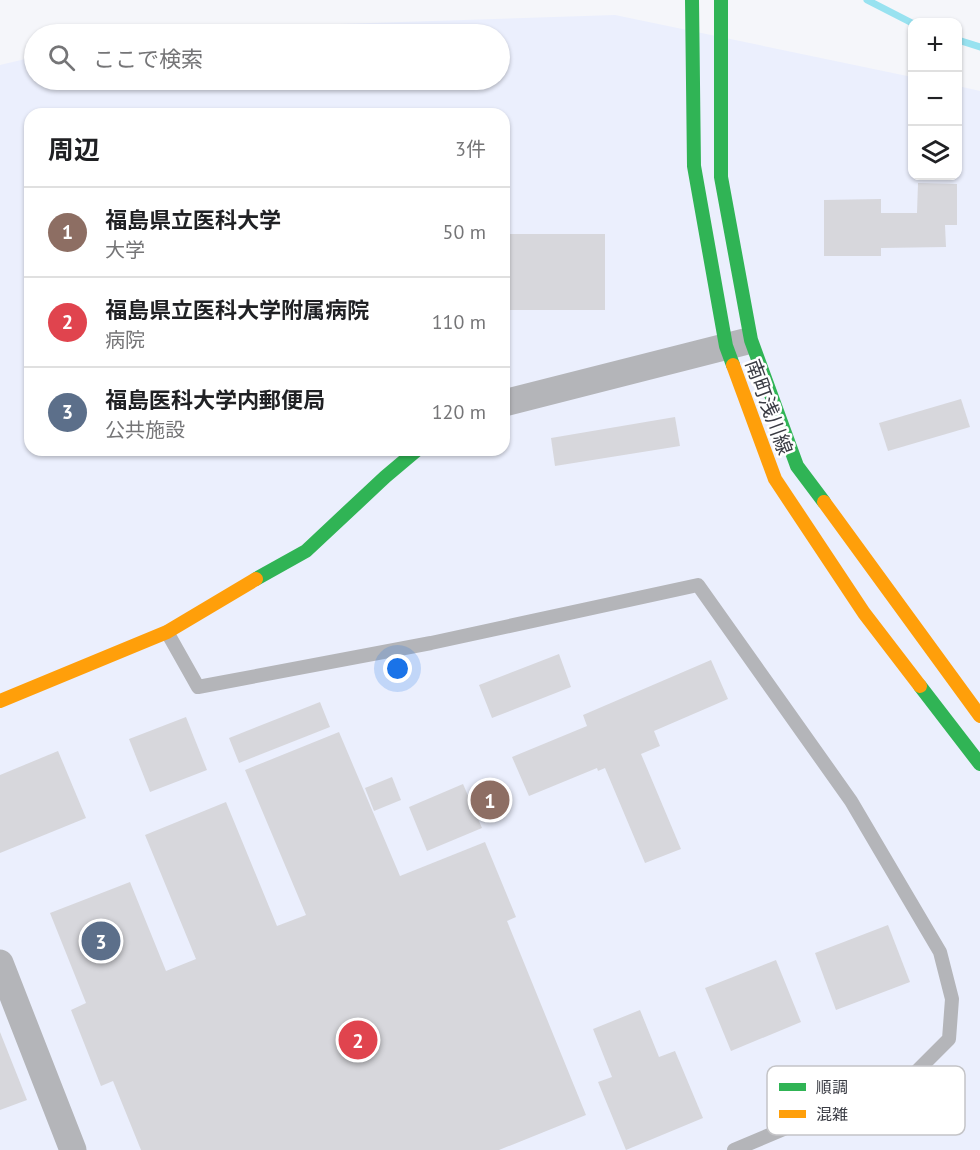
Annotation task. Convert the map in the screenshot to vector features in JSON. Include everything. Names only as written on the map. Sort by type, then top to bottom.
[{"type":"street","name":"南町浅川線","points":[[692,0],[694,166],[775,479],[864,613],[980,764]]},
{"type":"street","name":"南町浅川線","points":[[721,0],[721,177],[739,343],[797,466],[980,716]]},
{"type":"street","points":[[510,402],[739,343]]},
{"type":"street","points":[[0,701],[167,632],[213,603],[306,551],[410,456]]},
{"type":"street","points":[[0,963],[73,1150]]},
{"type":"lane","points":[[167,632],[198,687],[431,643],[699,585],[851,801],[940,952],[952,999],[949,1039],[922,1066]]},
{"type":"lane","points":[[734,1150],[770,1135]]},
{"type":"shaded area","points":[[615,15],[908,76],[908,180],[962,180],[962,87],[980,91],[980,1150],[0,1150],[0,65],[24,59],[24,90],[510,90],[510,24],[339,24]]},
{"type":"building","points":[[918,183],[957,184],[957,225],[945,225],[946,247],[881,248],[881,256],[824,256],[824,200],[881,199],[881,213],[917,213]]},
{"type":"building","points":[[510,234],[605,234],[605,310],[510,310]]},
{"type":"building","points":[[961,399],[970,427],[888,451],[879,423]]},
{"type":"building","points":[[675,417],[680,446],[555,466],[551,438]]},
{"type":"building","points":[[559,654],[571,687],[492,718],[479,685]]},
{"type":"building","points":[[711,660],[728,699],[654,731],[660,746],[641,754],[681,849],[645,863],[605,768],[598,771],[597,768],[529,796],[512,757],[587,726],[583,715]]},
{"type":"building","points":[[320,702],[330,727],[239,763],[229,738]]},
{"type":"building","points":[[186,717],[207,770],[150,792],[129,739]]},
{"type":"building","points":[[339,732],[400,876],[485,842],[516,917],[507,921],[586,1115],[499,1150],[141,1150],[113,1081],[101,1086],[71,1010],[86,1003],[50,913],[130,882],[166,971],[196,959],[145,835],[226,802],[277,926],[306,915],[245,770]]},
{"type":"building","points":[[58,751],[86,818],[0,853],[0,775]]},
{"type":"building","points":[[392,777],[401,800],[374,811],[365,788]]},
{"type":"building","points":[[463,784],[482,828],[427,851],[409,807]]},
{"type":"building","points":[[888,925],[910,982],[836,1010],[815,953]]},
{"type":"building","points":[[776,960],[801,1022],[731,1051],[705,988]]},
{"type":"building","points":[[640,1010],[659,1057],[675,1051],[703,1118],[626,1150],[598,1082],[612,1077],[593,1029]]},
{"type":"building","points":[[0,1032],[27,1100],[0,1110]]},
{"type":"waterway","points":[[867,0],[908,21]]},
{"type":"waterway","points":[[962,41],[980,47]]},
{"type":"traffic: fast","points":[[692,0],[694,166],[726,346],[733,365]]},
{"type":"traffic: fast","points":[[721,0],[721,177],[751,340],[797,466],[824,502]]},
{"type":"traffic: fast","points":[[256,579],[306,551],[410,456]]},
{"type":"traffic: fast","points":[[920,686],[980,764]]},
{"type":"traffic: slow","points":[[733,365],[775,479],[864,613],[920,686]]},
{"type":"traffic: slow","points":[[824,502],[980,716]]},
{"type":"traffic: slow","points":[[0,701],[167,632],[256,579]]},
{"type":"place","name":"福島県立医科大学","points":[[490,800]]},
{"type":"place","name":"福島医科大学内郵便局","points":[[101,941]]},
{"type":"place","name":"福島県立医科大学附属病院","points":[[358,1040]]}]
